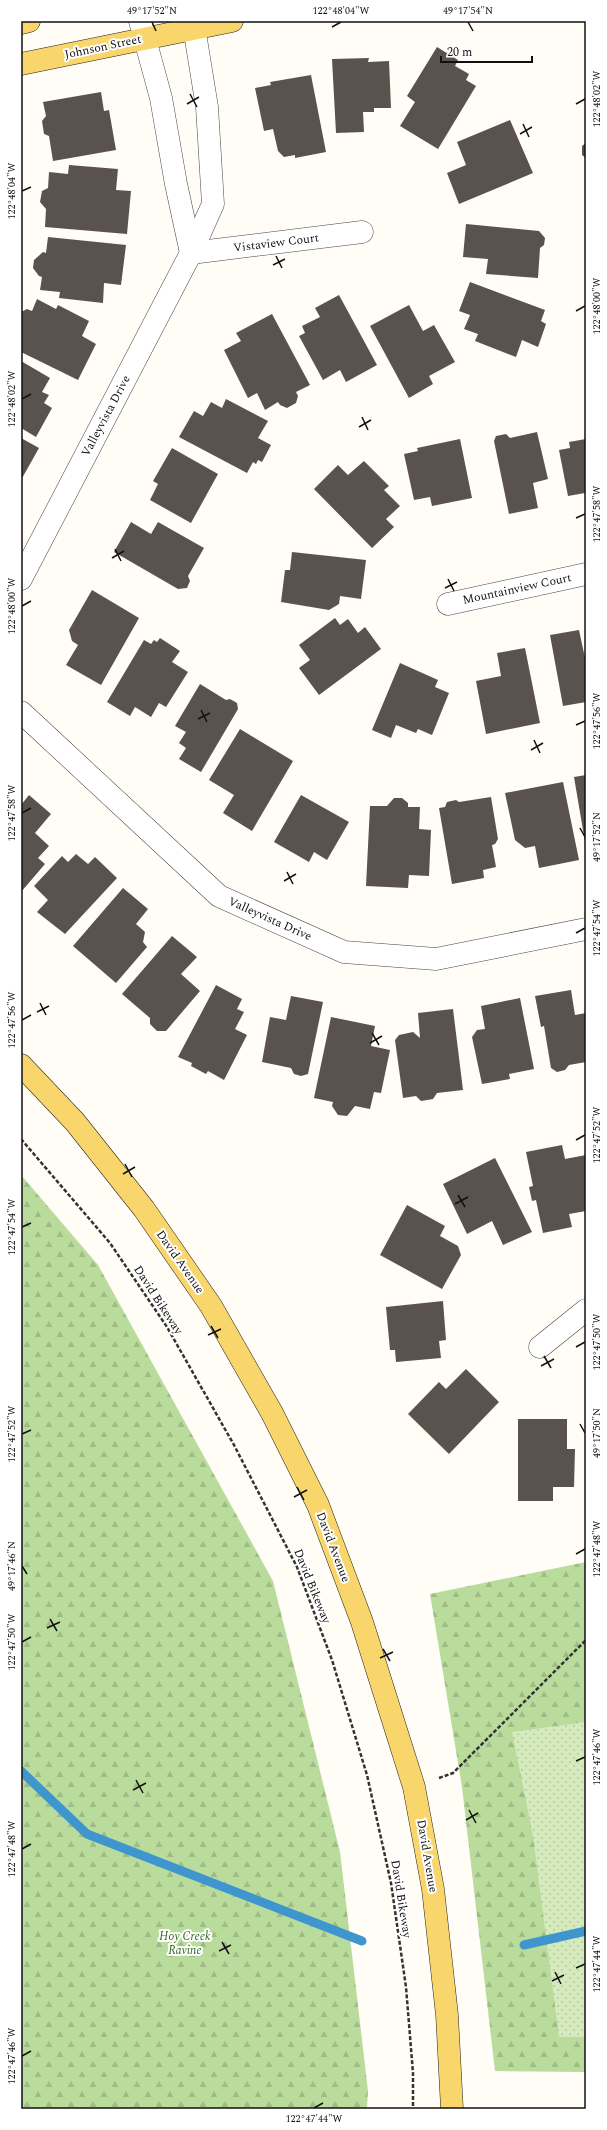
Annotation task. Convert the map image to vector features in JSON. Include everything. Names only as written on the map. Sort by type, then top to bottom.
[{"type":"main road","points":[[21,23],[29,21]]},
{"type":"main road","name":"Johnson Street","points":[[21,64],[143,30],[232,21]]},
{"type":"main road","name":"David Avenue","points":[[21,1065],[75,1122],[144,1209],[211,1306],[272,1413],[318,1505],[362,1622],[414,1787],[434,1889],[447,2015],[452,2109]]},
{"type":"street","name":"Valleyvista Drive","points":[[21,579],[191,253],[213,204],[207,107],[194,25]]},
{"type":"street","points":[[143,30],[161,98],[176,184],[191,253]]},
{"type":"street","name":"Vistaview Court","points":[[191,253],[362,232]]},
{"type":"street","name":"Mountainview Court","points":[[448,604],[586,574]]},
{"type":"street","name":"Valleyvista Drive","points":[[21,712],[219,896],[344,952],[436,958],[586,929]]},
{"type":"street","points":[[540,1347],[586,1310]]},
{"type":"path","name":"David Bikeway","points":[[21,1139],[110,1243],[167,1327],[234,1445],[297,1567],[332,1660],[367,1775],[391,1883],[406,1995],[414,2074],[413,2109]]},
{"type":"path","points":[[414,1787],[453,1773],[586,1640]]},
{"type":"green space","name":"Hoy Creek Ravine","points":[[21,1175],[98,1265],[273,1581],[340,1852],[368,2091],[367,2109],[21,2109]]},
{"type":"green space","points":[[586,1562],[586,2072],[495,2071],[462,1787],[430,1594]]},
{"type":"green space","points":[[586,1722],[586,2037],[559,2037],[533,1836],[512,1732]]},
{"type":"building","points":[[437,47],[458,60],[455,66],[469,74],[466,80],[476,86],[438,149],[400,126],[415,102],[407,96]]},
{"type":"building","points":[[369,58],[368,62],[389,61],[391,108],[374,108],[374,112],[363,112],[364,132],[336,133],[332,59]]},
{"type":"building","points":[[311,75],[326,152],[295,158],[295,155],[284,157],[278,151],[273,129],[264,131],[255,88],[271,85],[270,82]]},
{"type":"building","points":[[101,92],[104,111],[109,110],[116,150],[53,161],[49,136],[44,134],[42,121],[46,116],[43,102]]},
{"type":"building","points":[[510,120],[533,173],[459,204],[447,173],[466,165],[457,142]]},
{"type":"building","points":[[586,143],[586,158],[582,155],[582,146]]},
{"type":"building","points":[[69,165],[118,169],[116,190],[131,191],[127,234],[45,227],[46,209],[40,202],[42,191],[48,188],[49,172],[68,174]]},
{"type":"building","points":[[466,224],[539,231],[545,238],[544,245],[540,248],[538,278],[486,274],[488,259],[463,257]]},
{"type":"building","points":[[48,237],[126,245],[121,285],[104,283],[103,303],[59,298],[60,292],[40,290],[42,277],[39,276],[33,268],[34,260],[43,252],[46,253]]},
{"type":"building","points":[[470,282],[545,310],[541,321],[546,324],[538,347],[522,340],[516,357],[475,341],[478,334],[464,329],[470,315],[459,311]]},
{"type":"building","points":[[339,295],[377,365],[346,382],[340,370],[323,380],[299,336],[305,333],[302,326],[320,317],[315,308]]},
{"type":"building","points":[[37,299],[56,309],[58,305],[89,321],[82,336],[96,344],[78,380],[21,352],[21,312],[27,309],[32,311]]},
{"type":"building","points":[[409,305],[423,331],[434,325],[455,362],[429,376],[433,384],[409,398],[370,326]]},
{"type":"building","points":[[272,314],[310,385],[296,392],[298,396],[296,403],[287,408],[280,405],[278,402],[265,410],[257,393],[248,398],[224,350],[241,341],[236,333]]},
{"type":"building","points":[[21,361],[50,378],[42,392],[49,395],[44,403],[52,408],[36,437],[21,428]]},
{"type":"building","points":[[226,399],[268,421],[258,438],[271,445],[262,462],[258,460],[256,464],[253,462],[247,473],[179,437],[194,411],[203,416],[211,402],[222,408]]},
{"type":"building","points":[[537,432],[548,479],[533,483],[538,508],[509,514],[494,441],[496,436],[506,434],[510,438]]},
{"type":"building","points":[[21,438],[39,448],[21,480]]},
{"type":"building","points":[[460,439],[472,498],[432,506],[430,497],[414,500],[404,454],[418,451],[417,448]]},
{"type":"building","points":[[586,439],[586,496],[585,493],[568,496],[559,450],[570,448],[569,442]]},
{"type":"building","points":[[172,448],[218,474],[191,523],[150,500],[158,484],[153,481]]},
{"type":"building","points":[[364,461],[389,486],[384,490],[400,506],[386,519],[394,527],[372,548],[314,489],[338,465],[348,475]]},
{"type":"building","points":[[131,522],[151,534],[158,522],[204,548],[188,576],[190,581],[187,588],[178,589],[114,552]]},
{"type":"building","points":[[292,552],[366,560],[361,599],[340,596],[339,604],[329,610],[281,602],[285,570],[290,570]]},
{"type":"building","points":[[92,590],[139,618],[101,685],[66,665],[78,645],[72,641],[69,630]]},
{"type":"building","points":[[335,618],[340,625],[348,619],[358,633],[365,627],[381,649],[319,695],[299,668],[310,660],[299,645]]},
{"type":"building","points":[[579,630],[586,658],[586,702],[563,706],[550,635]]},
{"type":"building","points":[[160,638],[180,651],[172,662],[188,672],[166,707],[159,703],[151,717],[135,707],[130,716],[107,702],[144,640],[151,644],[154,640],[157,642]]},
{"type":"building","points":[[525,648],[540,723],[486,734],[476,681],[501,676],[497,653]]},
{"type":"building","points":[[400,663],[438,680],[435,687],[449,693],[432,735],[418,729],[416,733],[396,725],[391,738],[372,730]]},
{"type":"building","points":[[200,684],[226,700],[230,699],[237,703],[238,709],[201,772],[179,759],[186,748],[179,743],[186,732],[175,726]]},
{"type":"building","points":[[240,729],[293,761],[252,831],[223,813],[234,795],[209,780]]},
{"type":"building","points":[[586,775],[586,842],[585,842],[574,777]]},
{"type":"building","points":[[563,782],[579,860],[539,868],[535,846],[525,848],[515,840],[505,793]]},
{"type":"building","points":[[29,795],[51,814],[35,833],[49,846],[38,858],[45,864],[21,892],[21,805]]},
{"type":"building","points":[[301,795],[349,822],[327,860],[314,852],[309,862],[274,842]]},
{"type":"building","points":[[491,797],[498,839],[495,844],[492,845],[496,867],[483,870],[484,878],[452,884],[439,808],[445,807],[447,802],[456,800],[459,802]]},
{"type":"building","points":[[394,798],[402,798],[408,803],[408,807],[420,807],[419,829],[431,830],[429,876],[409,875],[408,888],[366,886],[370,806],[387,806]]},
{"type":"building","points":[[76,854],[88,864],[95,857],[117,878],[65,934],[37,912],[48,900],[34,886],[62,856],[68,862]]},
{"type":"building","points":[[123,888],[148,909],[136,924],[145,932],[143,942],[147,947],[116,983],[73,946]]},
{"type":"building","points":[[172,936],[197,957],[181,974],[200,991],[166,1031],[157,1031],[150,1024],[150,1018],[122,994]]},
{"type":"building","points":[[216,985],[242,999],[237,1009],[244,1012],[235,1029],[247,1035],[224,1080],[208,1071],[206,1074],[191,1066],[192,1063],[178,1057]]},
{"type":"building","points":[[571,990],[575,1015],[586,1013],[586,1062],[569,1065],[565,1070],[557,1072],[551,1068],[544,1026],[541,1027],[535,996]]},
{"type":"building","points":[[291,996],[323,1002],[308,1074],[301,1076],[294,1074],[291,1068],[262,1062],[270,1017],[286,1020]]},
{"type":"building","points":[[520,998],[534,1069],[509,1074],[510,1079],[482,1084],[472,1037],[477,1030],[485,1029],[481,1006]]},
{"type":"building","points":[[453,1009],[463,1090],[437,1093],[433,1099],[421,1101],[416,1096],[403,1098],[395,1040],[399,1035],[413,1032],[420,1038],[418,1013]]},
{"type":"building","points":[[331,1017],[375,1026],[371,1046],[390,1050],[381,1093],[374,1092],[370,1109],[355,1106],[347,1116],[338,1115],[332,1106],[333,1102],[314,1098]]},
{"type":"building","points":[[562,1145],[565,1159],[586,1155],[586,1211],[569,1214],[572,1227],[543,1233],[536,1200],[532,1201],[529,1187],[533,1186],[526,1152]]},
{"type":"building","points":[[495,1158],[532,1232],[503,1245],[492,1221],[467,1234],[443,1184]]},
{"type":"building","points":[[407,1205],[445,1226],[440,1236],[458,1246],[461,1255],[442,1289],[380,1255]]},
{"type":"building","points":[[443,1301],[446,1340],[439,1341],[441,1358],[396,1362],[395,1350],[390,1350],[386,1307]]},
{"type":"building","points":[[466,1369],[499,1402],[449,1454],[408,1414],[439,1382],[446,1389]]},
{"type":"building","points":[[518,1419],[567,1419],[567,1449],[575,1449],[574,1487],[553,1487],[553,1501],[518,1501]]},
{"type":"waterway","points":[[21,1771],[87,1834],[362,1941]]},
{"type":"waterway","points":[[524,1945],[586,1931]]}]
